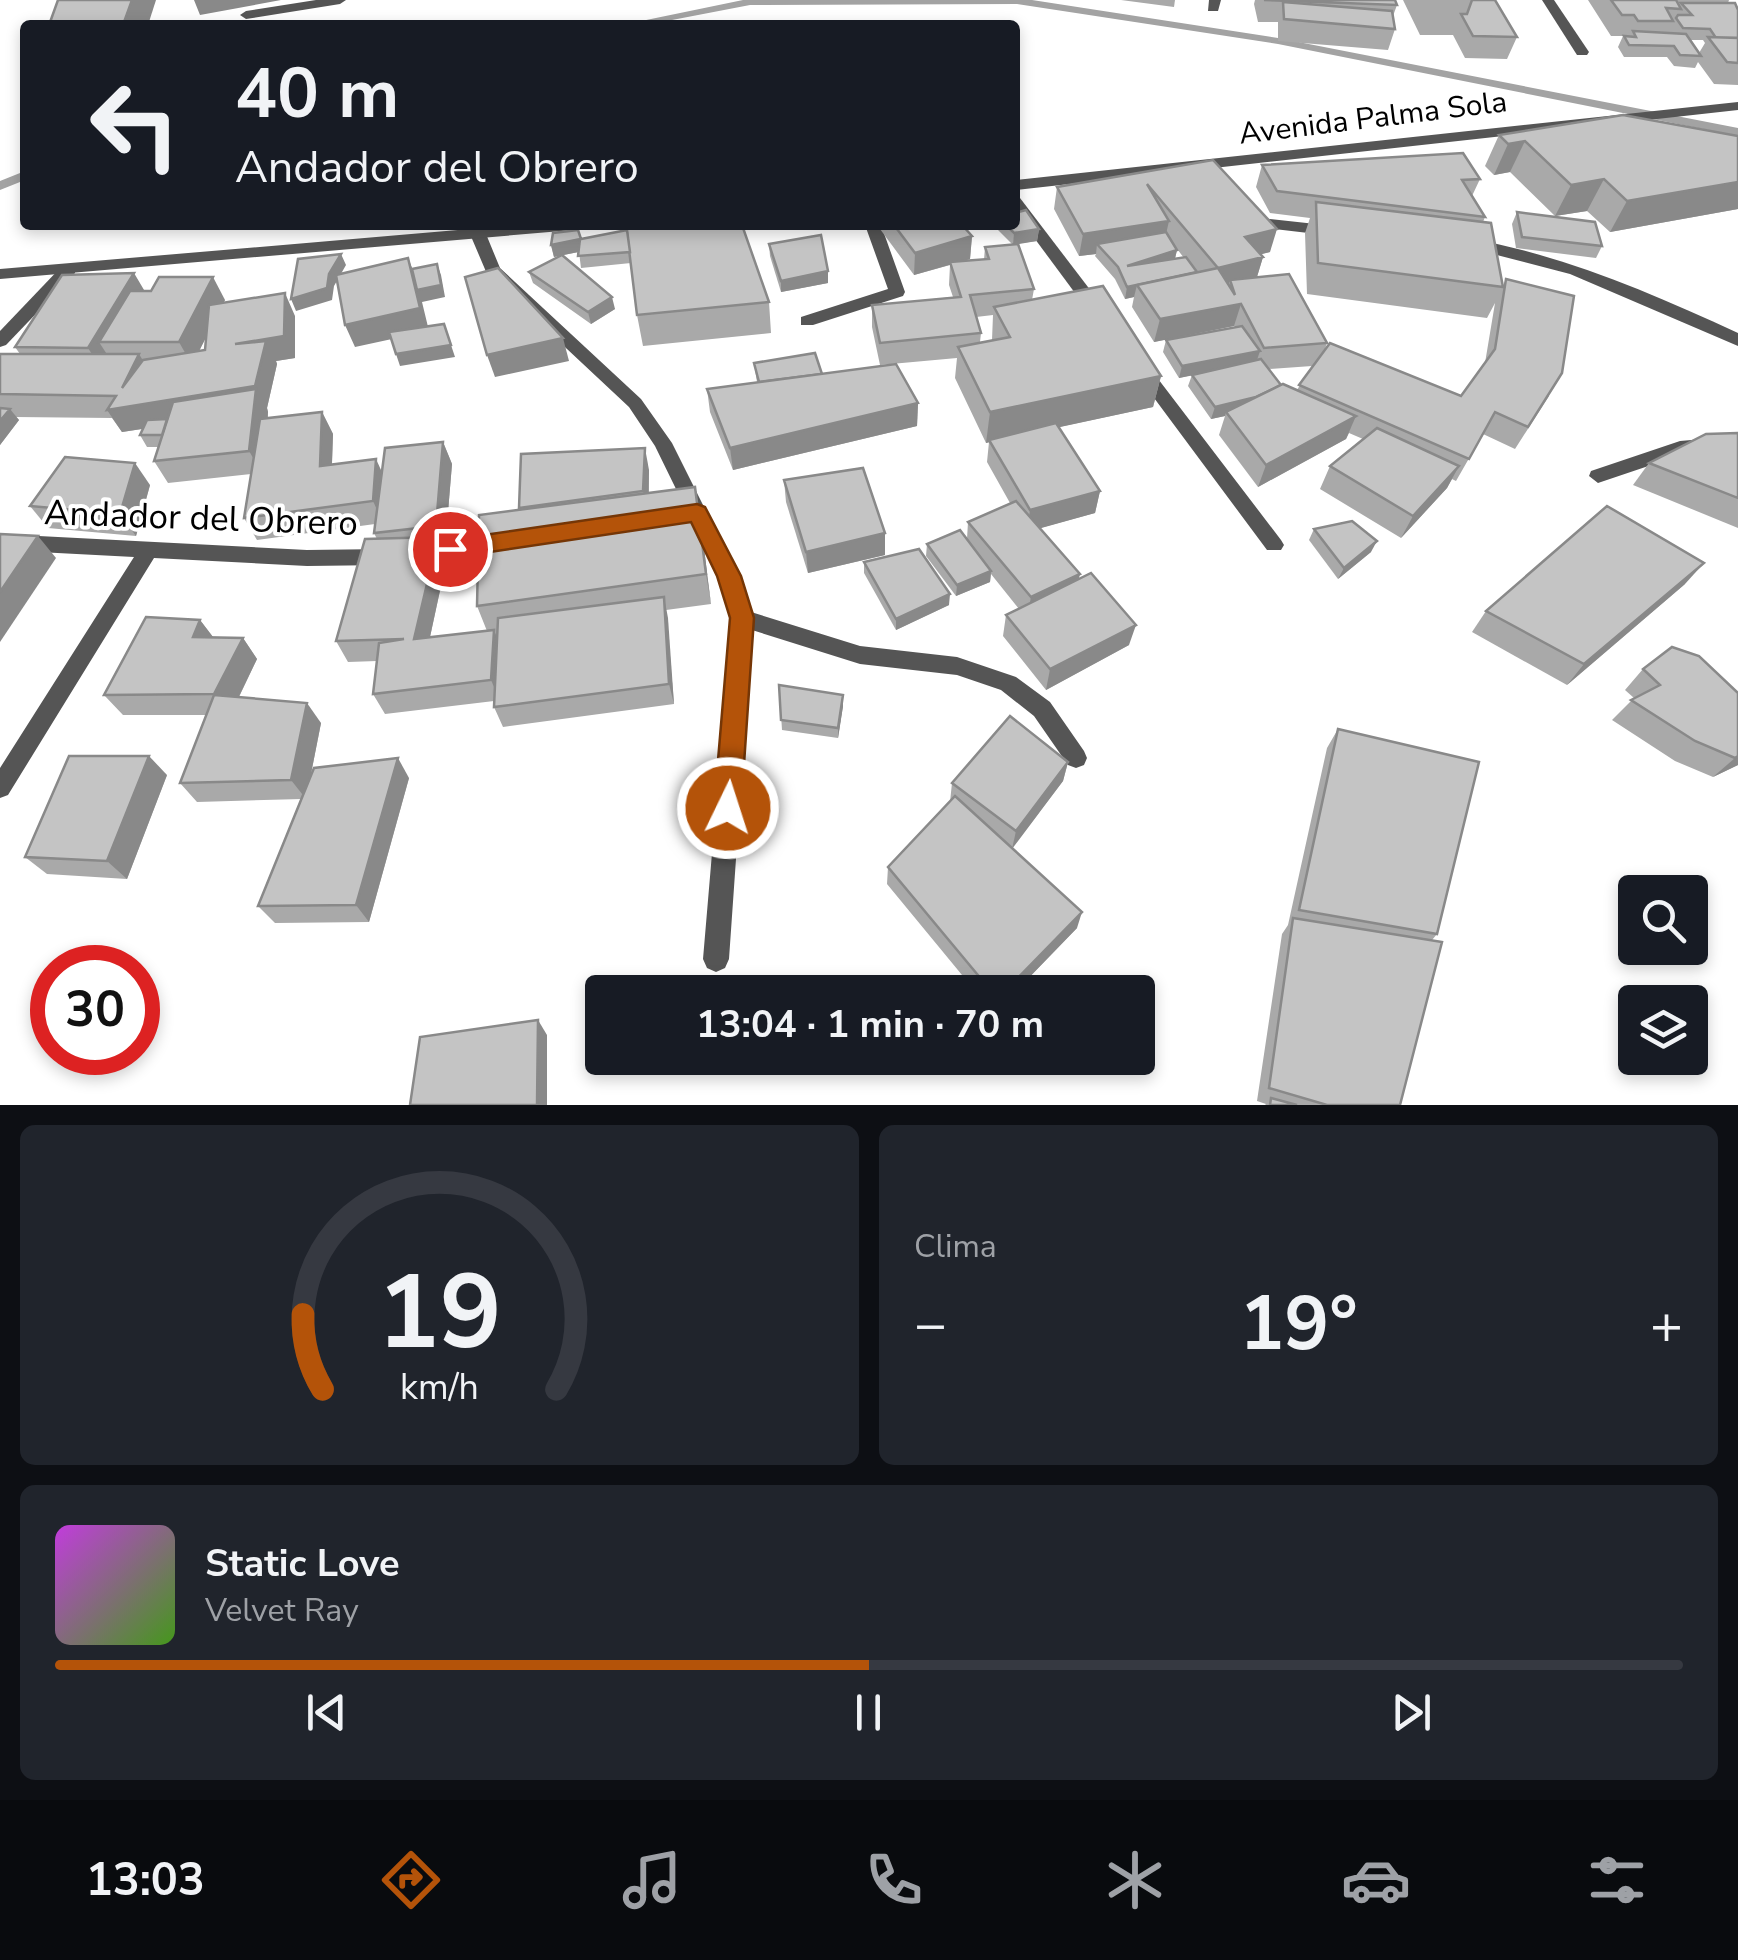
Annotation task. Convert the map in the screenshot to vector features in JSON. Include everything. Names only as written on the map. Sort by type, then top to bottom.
[{"type":"street","points":[[246,15],[340,0]]},
{"type":"street","points":[[1548,0],[1582,52]]},
{"type":"street","name":"Avenida Palma Sola","points":[[1020,185],[1212,173],[1501,130],[1738,106]]},
{"type":"street","points":[[1236,206],[1258,222],[1349,233]]},
{"type":"street","points":[[1020,208],[1109,326]]},
{"type":"street","points":[[0,274],[520,230]]},
{"type":"street","points":[[807,321],[897,292],[875,230]]},
{"type":"street","points":[[478,234],[493,270],[635,403],[664,443],[688,514],[729,576],[742,618],[716,959]]},
{"type":"street","points":[[1456,243],[1560,263],[1738,340]]},
{"type":"street","points":[[0,340],[69,268]]},
{"type":"street","points":[[1133,358],[1274,546]]},
{"type":"street","points":[[1598,476],[1680,448],[1738,442]]},
{"type":"street","name":"Andador del Obrero","points":[[0,542],[147,552],[375,557],[526,538]]},
{"type":"street","points":[[0,788],[147,552]]},
{"type":"street","points":[[742,618],[860,654],[958,666],[1008,683],[1042,709],[1076,758]]},
{"type":"building","points":[[58,0],[132,0],[125,20],[51,20]]},
{"type":"building","points":[[1264,0],[1395,0],[1397,5]]},
{"type":"building","points":[[1472,0],[1495,0],[1517,37],[1473,36],[1461,14],[1467,14]]},
{"type":"building","points":[[1611,0],[1676,0],[1681,9],[1666,8],[1673,21],[1638,21],[1634,15],[1622,15]]},
{"type":"building","points":[[1283,2],[1392,11],[1395,29],[1284,19]]},
{"type":"building","points":[[1681,3],[1735,3],[1738,38],[1716,38],[1710,29],[1683,28],[1678,15],[1692,15]]},
{"type":"building","points":[[1633,31],[1686,34],[1701,56],[1680,55],[1674,46],[1629,45],[1624,36],[1636,37]]},
{"type":"building","points":[[1708,37],[1738,38],[1738,63],[1727,62]]},
{"type":"building","points":[[1623,115],[1738,136],[1738,182],[1627,201],[1604,179],[1571,185],[1525,141],[1508,144],[1499,135]]},
{"type":"building","points":[[1463,153],[1480,179],[1462,180],[1485,217],[1277,191],[1262,165]]},
{"type":"building","points":[[1213,160],[1277,229],[1245,237],[1263,257],[1218,268],[1147,184],[1169,221],[1083,234],[1057,187]]},
{"type":"building","points":[[1316,202],[1491,223],[1503,287],[1318,263]]},
{"type":"building","points":[[1026,210],[1039,229],[1014,233],[1011,230],[1020,230],[1020,212]]},
{"type":"building","points":[[1517,212],[1595,222],[1602,246],[1522,237]]},
{"type":"building","points":[[578,230],[581,239],[627,230],[630,252],[578,256],[580,239],[551,245],[553,233]]},
{"type":"building","points":[[627,230],[744,230],[769,302],[637,315]]},
{"type":"building","points":[[898,230],[967,230],[972,236],[915,253]]},
{"type":"building","points":[[1166,232],[1177,250],[1127,266],[1186,257],[1197,272],[1127,287],[1118,267],[1097,244]]},
{"type":"building","points":[[821,235],[828,271],[781,281],[769,244]]},
{"type":"building","points":[[1018,244],[1034,289],[970,295],[981,333],[880,343],[872,305],[961,297],[950,262],[989,259],[985,247]]},
{"type":"building","points":[[341,254],[329,274],[327,288],[291,299],[298,259]]},
{"type":"building","points":[[562,255],[612,297],[588,312],[529,272]]},
{"type":"building","points":[[408,258],[420,308],[345,325],[336,275]]},
{"type":"building","points":[[437,264],[441,285],[417,290],[412,269]]},
{"type":"building","points":[[498,268],[563,338],[487,355],[465,277]]},
{"type":"building","points":[[1218,268],[1235,295],[1230,280],[1289,274],[1327,343],[1264,348],[1241,304],[1160,319],[1137,285]]},
{"type":"building","points":[[134,273],[88,348],[15,347],[62,275]]},
{"type":"building","points":[[159,277],[213,277],[179,342],[99,342],[130,291],[151,291]]},
{"type":"building","points":[[1506,279],[1574,296],[1562,373],[1528,427],[1495,412],[1469,459],[1299,385],[1330,343],[1461,396],[1495,349]]},
{"type":"building","points":[[1103,286],[1161,376],[990,412],[958,347],[1010,337],[994,307]]},
{"type":"building","points":[[285,293],[284,336],[235,344],[266,341],[255,386],[107,410],[116,396],[0,394],[0,354],[139,354],[122,388],[143,360],[205,350],[209,305]]},
{"type":"building","points":[[444,324],[451,345],[396,354],[389,332]]},
{"type":"building","points":[[1242,326],[1260,351],[1182,366],[1166,340]]},
{"type":"building","points":[[815,353],[822,374],[759,382],[754,363]]},
{"type":"building","points":[[1261,359],[1281,385],[1256,397],[1215,407],[1192,375]]},
{"type":"building","points":[[896,364],[918,403],[730,448],[707,389]]},
{"type":"building","points":[[1283,384],[1356,416],[1266,465],[1226,412]]},
{"type":"building","points":[[256,389],[249,451],[154,461],[173,402]]},
{"type":"building","points":[[0,408],[10,409],[0,421]]},
{"type":"building","points":[[322,412],[320,466],[376,459],[373,501],[244,518],[260,419]]},
{"type":"building","points":[[167,419],[162,435],[140,435],[147,420]]},
{"type":"building","points":[[1056,423],[1100,491],[1030,510],[989,440]]},
{"type":"building","points":[[1377,428],[1459,466],[1413,516],[1330,466]]},
{"type":"building","points":[[1738,433],[1738,498],[1649,463],[1706,434]]},
{"type":"building","points":[[443,442],[436,526],[374,533],[385,448]]},
{"type":"building","points":[[645,448],[643,491],[519,508],[521,454]]},
{"type":"building","points":[[65,457],[135,463],[120,514],[30,506]]},
{"type":"building","points":[[863,468],[885,533],[806,552],[784,480]]},
{"type":"building","points":[[695,487],[706,574],[477,606],[479,515]]},
{"type":"building","points":[[1016,501],[1080,574],[1031,597],[968,522]]},
{"type":"building","points":[[1607,506],[1704,563],[1584,664],[1486,611]]},
{"type":"building","points":[[1352,521],[1377,541],[1344,568],[1314,529]]},
{"type":"building","points":[[960,530],[991,571],[957,585],[927,544]]},
{"type":"building","points":[[0,534],[38,536],[0,592]]},
{"type":"building","points":[[438,537],[414,639],[494,630],[491,680],[373,694],[379,643],[404,639],[336,641],[365,539]]},
{"type":"building","points":[[919,549],[950,594],[896,619],[864,562]]},
{"type":"building","points":[[1091,573],[1136,625],[1050,669],[1006,615]]},
{"type":"building","points":[[664,597],[669,684],[494,707],[498,618]]},
{"type":"building","points":[[146,617],[200,620],[193,637],[243,638],[214,694],[104,695]]},
{"type":"building","points":[[1672,647],[1699,656],[1738,693],[1735,758],[1695,741],[1631,700],[1660,685],[1643,669]]},
{"type":"building","points":[[779,685],[843,695],[838,728],[781,720]]},
{"type":"building","points":[[214,695],[307,703],[291,780],[180,783]]},
{"type":"building","points":[[1010,716],[1068,762],[1016,831],[952,783]]},
{"type":"building","points":[[1338,729],[1479,762],[1437,934],[1299,910]]},
{"type":"building","points":[[69,756],[149,756],[107,861],[25,857]]},
{"type":"building","points":[[398,758],[356,905],[258,906],[314,768]]},
{"type":"building","points":[[955,796],[1082,912],[1021,975],[978,975],[888,867]]},
{"type":"building","points":[[1293,918],[1442,942],[1400,1105],[1327,1105],[1269,1088]]},
{"type":"building","points":[[538,1020],[537,1105],[410,1105],[420,1037]]},
{"type":"building","points":[[1271,1098],[1297,1105],[1270,1105]]},
{"type":"waterway","points":[[655,20],[750,2],[1017,1],[1278,41],[1738,132]]},
{"type":"waterway","points":[[0,186],[20,177]]},
{"type":"route","points":[[450,549],[697,512],[729,576],[742,618],[728,808]]}]
